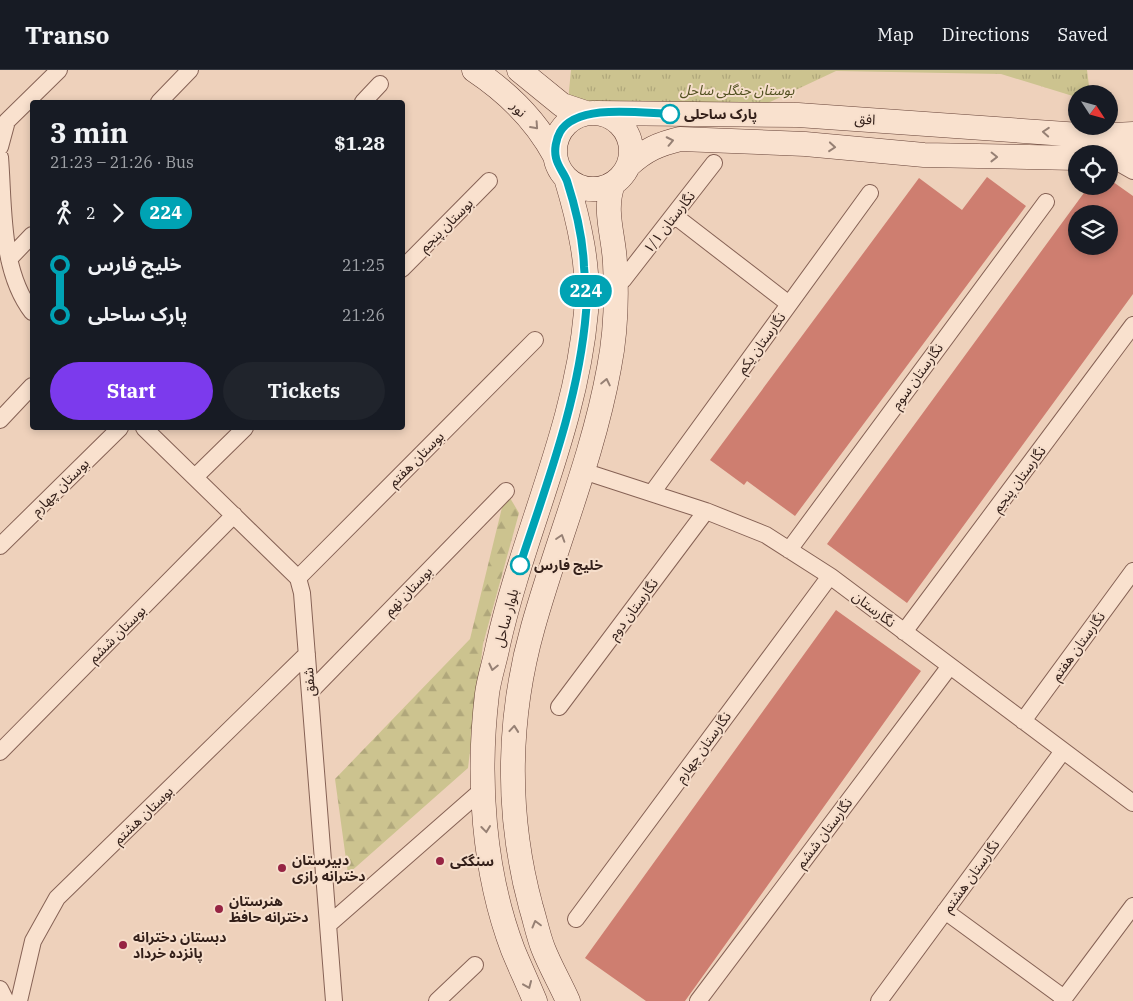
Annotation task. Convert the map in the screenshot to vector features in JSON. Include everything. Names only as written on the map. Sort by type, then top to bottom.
[{"type":"main road","name":"نور","points":[[474,70],[503,91],[545,137],[555,156]]},
{"type":"main road","points":[[519,70],[562,105],[618,122],[626,130],[630,140],[632,153],[629,165]]},
{"type":"main road","points":[[592,113],[566,124],[559,133],[555,156],[559,168],[566,178],[576,186],[588,189],[601,189],[613,184],[643,152],[660,144],[680,139],[805,144],[924,155],[1068,158]]},
{"type":"main road","name":"افق","points":[[592,113],[798,115],[1095,136],[1133,134]]},
{"type":"main road","name":"بلوار ساحل","points":[[536,1001],[513,949],[496,889],[486,830],[482,790],[487,694],[504,618],[547,485],[570,403],[587,311],[584,264],[578,218],[566,178]]},
{"type":"main road","name":"بلوار ساحل","points":[[568,1001],[542,947],[525,884],[515,825],[511,763],[518,696],[532,629],[600,414],[610,367],[617,305],[615,260],[608,216],[608,198],[613,184]]},
{"type":"main road","points":[[482,790],[511,763]]},
{"type":"street","points":[[0,147],[7,121],[58,70]]},
{"type":"street","points":[[161,100],[190,70]]},
{"type":"street","points":[[365,100],[380,84]]},
{"type":"street","points":[[0,157],[9,259],[25,302],[30,309]]},
{"type":"street","points":[[1118,158],[1133,171]]},
{"type":"street","name":"نگارستان ۱/۱","points":[[623,280],[714,163]]},
{"type":"street","name":"بوستان پنجم","points":[[405,266],[490,182]]},
{"type":"street","name":"نگارستان یکم","points":[[652,493],[870,193]]},
{"type":"street","name":"نگارستان سوم","points":[[789,550],[1046,202]]},
{"type":"street","points":[[674,216],[790,304]]},
{"type":"street","points":[[9,259],[30,237]]},
{"type":"street","name":"نگارستان پنجم","points":[[904,632],[1133,325]]},
{"type":"street","name":"بوستان هفتم","points":[[298,578],[535,340]]},
{"type":"street","points":[[0,420],[30,388]]},
{"type":"street","name":"بوستان چهارم","points":[[0,546],[118,430]]},
{"type":"street","points":[[146,430],[298,578]]},
{"type":"street","points":[[195,477],[242,430]]},
{"type":"street","name":"نگارستان","points":[[583,471],[706,511],[766,535],[830,576],[1133,803]]},
{"type":"street","name":"بوستان نهم","points":[[310,692],[506,491]]},
{"type":"street","name":"نگارستان دوم","points":[[559,706],[706,511]]},
{"type":"street","name":"بوستان ششم","points":[[0,752],[234,515]]},
{"type":"street","name":"نگارستان هفتم","points":[[1023,721],[1133,571]]},
{"type":"street","name":"نگارستان چهارم","points":[[576,919],[830,576]]},
{"type":"street","name":"شفق","points":[[298,578],[302,593],[334,1001]]},
{"type":"street","name":"بوستان هشتم","points":[[20,1001],[33,941],[57,898],[307,654]]},
{"type":"street","name":"نگارستان ششم","points":[[698,1001],[950,666]]},
{"type":"street","name":"نگارستان هشتم","points":[[879,1001],[1063,751]]},
{"type":"street","points":[[328,924],[482,790]]},
{"type":"street","points":[[945,911],[1063,1000],[1133,906]]},
{"type":"street","points":[[436,1001],[475,965]]},
{"type":"street","points":[[0,989],[6,1001]]},
{"type":"green space","name":"بوستان جنگلی ساحل","points":[[571,70],[1087,70],[1089,85],[1068,85],[1068,95],[1001,74],[836,71],[753,110],[568,101]]},
{"type":"green space","points":[[506,491],[519,513],[483,644],[468,768],[348,874],[335,779],[470,639]]},
{"type":"building","points":[[987,177],[1026,206],[795,516],[747,481],[744,485],[710,460],[919,178],[962,210]]},
{"type":"building","points":[[1118,185],[1133,196],[1133,294],[907,603],[827,544],[1068,215],[1068,255],[1118,255],[1118,205],[1075,205],[1082,195],[1118,195]]},
{"type":"building","points":[[836,610],[921,671],[685,1001],[646,1001],[585,958]]},
{"type":"bus line","name":"224","points":[[520,565],[547,485],[570,403],[587,311],[584,264],[578,218],[566,178],[559,168],[555,156],[559,133],[566,124],[586,113],[670,114]]},
{"type":"place","name":"پارک ساحلی","points":[[670,114]]},
{"type":"place","name":"خلیج فارس","points":[[520,565]]},
{"type":"place","name":"سنگکی","points":[[440,861]]},
{"type":"place","name":"دبیرستان دخترانه رازی","points":[[282,868]]},
{"type":"place","name":"هنرستان دخترانه حافظ","points":[[219,909]]},
{"type":"place","name":"دبستان دخترانه پانزده خرداد","points":[[123,945]]}]
